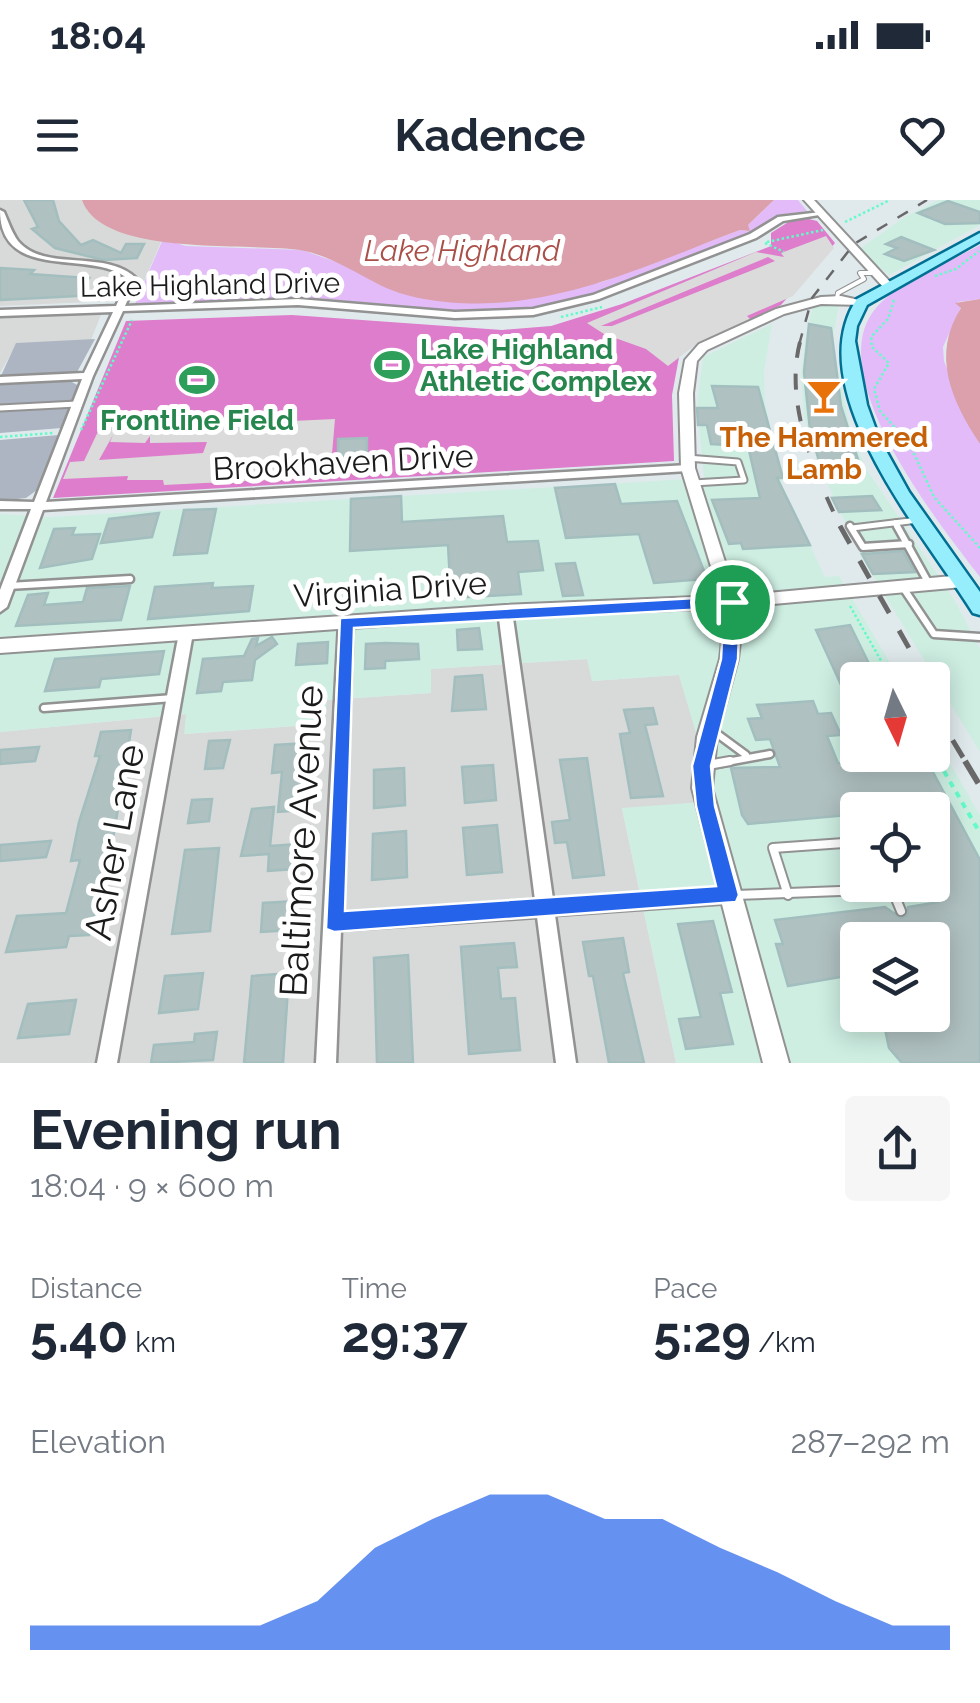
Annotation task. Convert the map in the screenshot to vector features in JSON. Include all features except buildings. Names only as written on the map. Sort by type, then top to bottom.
[{"type":"main road","points":[[980,236],[894,290],[857,296],[847,341],[862,418],[885,472],[980,608]]},
{"type":"street","points":[[809,200],[872,273],[894,290]]},
{"type":"street","points":[[0,212],[16,245]]},
{"type":"street","name":"Lake Highland Drive","points":[[0,313],[322,302],[455,315],[533,312],[596,297],[753,236],[781,219],[821,214]]},
{"type":"street","points":[[0,246],[16,245],[56,262],[128,272],[133,280],[88,376],[0,607]]},
{"type":"street","points":[[776,1063],[705,806],[702,766],[729,659],[732,602],[689,470],[684,408],[694,353],[792,307],[857,296]]},
{"type":"street","points":[[0,380],[88,376]]},
{"type":"street","name":"Brookhaven Drive","points":[[0,505],[689,470]]},
{"type":"street","name":"Virginia Drive","points":[[0,646],[505,612],[732,602],[963,580]]},
{"type":"street","points":[[505,612],[566,1063]]},
{"type":"street","name":"Baltimore Avenue","points":[[326,1063],[346,622]]},
{"type":"street","name":"Asher Lane","points":[[107,1063],[186,633]]},
{"type":"street","points":[[334,922],[729,895]]},
{"type":"lane","points":[[857,296],[864,280],[860,273],[872,273]]},
{"type":"lane","points":[[0,408],[77,404]]},
{"type":"lane","points":[[740,464],[742,482],[689,470],[740,464]]},
{"type":"lane","points":[[908,544],[862,547],[850,526],[918,520]]},
{"type":"lane","points":[[895,522],[929,583]]},
{"type":"lane","points":[[8,586],[130,579]]},
{"type":"lane","points":[[902,585],[934,634],[980,637]]},
{"type":"lane","points":[[44,708],[174,698]]},
{"type":"lane","points":[[709,728],[747,756]]},
{"type":"lane","points":[[702,766],[770,754]]},
{"type":"lane","points":[[788,895],[773,848],[840,843]]},
{"type":"lane","points":[[729,895],[840,891]]},
{"type":"lane","points":[[897,902],[901,911]]},
{"type":"path","points":[[837,226],[890,200]]},
{"type":"path","points":[[770,241],[824,230]]},
{"type":"path","points":[[764,242],[784,252]]},
{"type":"path","points":[[927,280],[956,269],[980,250]]},
{"type":"path","points":[[894,290],[888,320],[870,337],[872,347],[889,363],[874,388],[880,411],[909,443],[934,497],[980,548]]},
{"type":"path","points":[[0,437],[66,432]]},
{"type":"path","points":[[836,590],[854,610],[882,662]]},
{"type":"path","points":[[944,772],[980,833]]},
{"type":"shaded area","points":[[0,200],[179,200],[136,300],[0,306]]},
{"type":"shaded area","points":[[774,200],[798,200],[807,211],[777,215],[747,235],[589,295],[537,308],[460,311],[316,298],[135,304],[163,239],[186,246],[302,250],[359,270],[374,282],[491,303],[602,282],[740,230],[750,231],[747,226]]},
{"type":"shaded area","points":[[939,200],[980,200],[980,225],[889,275],[858,250],[905,217]]},
{"type":"shaded area","name":"Lake Highland Athletic Complex","points":[[790,221],[817,221],[835,243],[781,305],[680,352],[672,395],[674,461],[53,498],[126,321],[292,315],[502,330],[551,326],[622,304],[771,246],[771,233]]},
{"type":"shaded area","points":[[826,236],[834,248],[793,296],[747,316],[751,320],[694,346],[668,366],[646,349],[604,334],[587,323],[756,252],[784,257],[781,253]],"holes":[[[768,257],[775,261],[612,326],[601,326]]]},
{"type":"shaded area","points":[[980,245],[980,299],[957,302],[961,307],[943,347],[944,361],[966,420],[980,444],[980,577],[914,486],[892,448],[873,408],[863,371],[862,336],[876,308],[886,298],[911,280]]},
{"type":"shaded area","points":[[839,305],[832,341],[852,438],[867,470],[955,601],[980,649],[980,752],[950,703],[950,662],[925,662],[861,556],[819,465],[804,416],[801,373],[813,306]]},
{"type":"shaded area","points":[[102,312],[91,340],[17,343],[0,373],[0,316]]},
{"type":"shaded area","points":[[772,324],[764,372],[765,403],[783,488],[825,577],[839,576],[889,662],[840,662],[840,772],[950,772],[950,763],[980,815],[980,1063],[676,1063],[622,808],[716,801],[679,675],[592,681],[587,659],[431,669],[431,693],[327,700],[324,724],[184,734],[186,714],[0,732],[0,514],[49,517],[704,478],[697,405],[703,357]]},
{"type":"shaded area","points":[[95,339],[76,374],[0,378],[16,343]]},
{"type":"shaded area","points":[[70,381],[79,386],[62,428],[0,433],[0,385]]},
{"type":"shaded area","points":[[335,419],[330,477],[164,485],[163,480],[127,480],[128,476],[63,479],[70,462],[84,461],[103,421],[156,422],[154,429],[161,422],[209,424],[208,430],[227,424]],"holes":[[[113,435],[110,442],[145,443],[150,436],[150,443],[207,442],[203,453],[99,460]]]},
{"type":"shaded area","points":[[59,435],[37,490],[26,498],[0,501],[0,440]]},
{"type":"shaded area","points":[[588,659],[592,681],[679,675],[717,801],[622,809],[676,1063],[0,1063],[0,732],[187,714],[185,734],[324,724],[326,700],[431,693],[431,669]]},
{"type":"water","name":"Lake Highland","points":[[82,200],[774,200],[748,225],[750,231],[740,230],[589,286],[526,300],[480,303],[403,294],[330,259],[300,250],[147,239],[117,231],[95,218]]},
{"type":"water","points":[[980,299],[980,444],[953,394],[946,360],[947,343],[961,308],[955,303]]},
{"type":"railway","points":[[799,345],[812,298],[854,244],[927,200]]},
{"type":"railway","points":[[800,342],[796,365],[799,413],[812,462],[840,527]]},
{"type":"railway","points":[[840,527],[917,662]]},
{"type":"railway","points":[[950,736],[967,764]]},
{"type":"railway","points":[[965,761],[980,786]]},
{"type":"place","name":"Lake Highland Athletic Complex","points":[[392,365]]},
{"type":"place","name":"Frontline Field","points":[[197,380]]},
{"type":"place","name":"The Hammered Lamb","points":[[824,396]]},
{"type":"route","points":[[732,602],[734,629],[729,659],[702,766],[705,806],[729,895],[334,922],[346,622],[732,602]]}]
